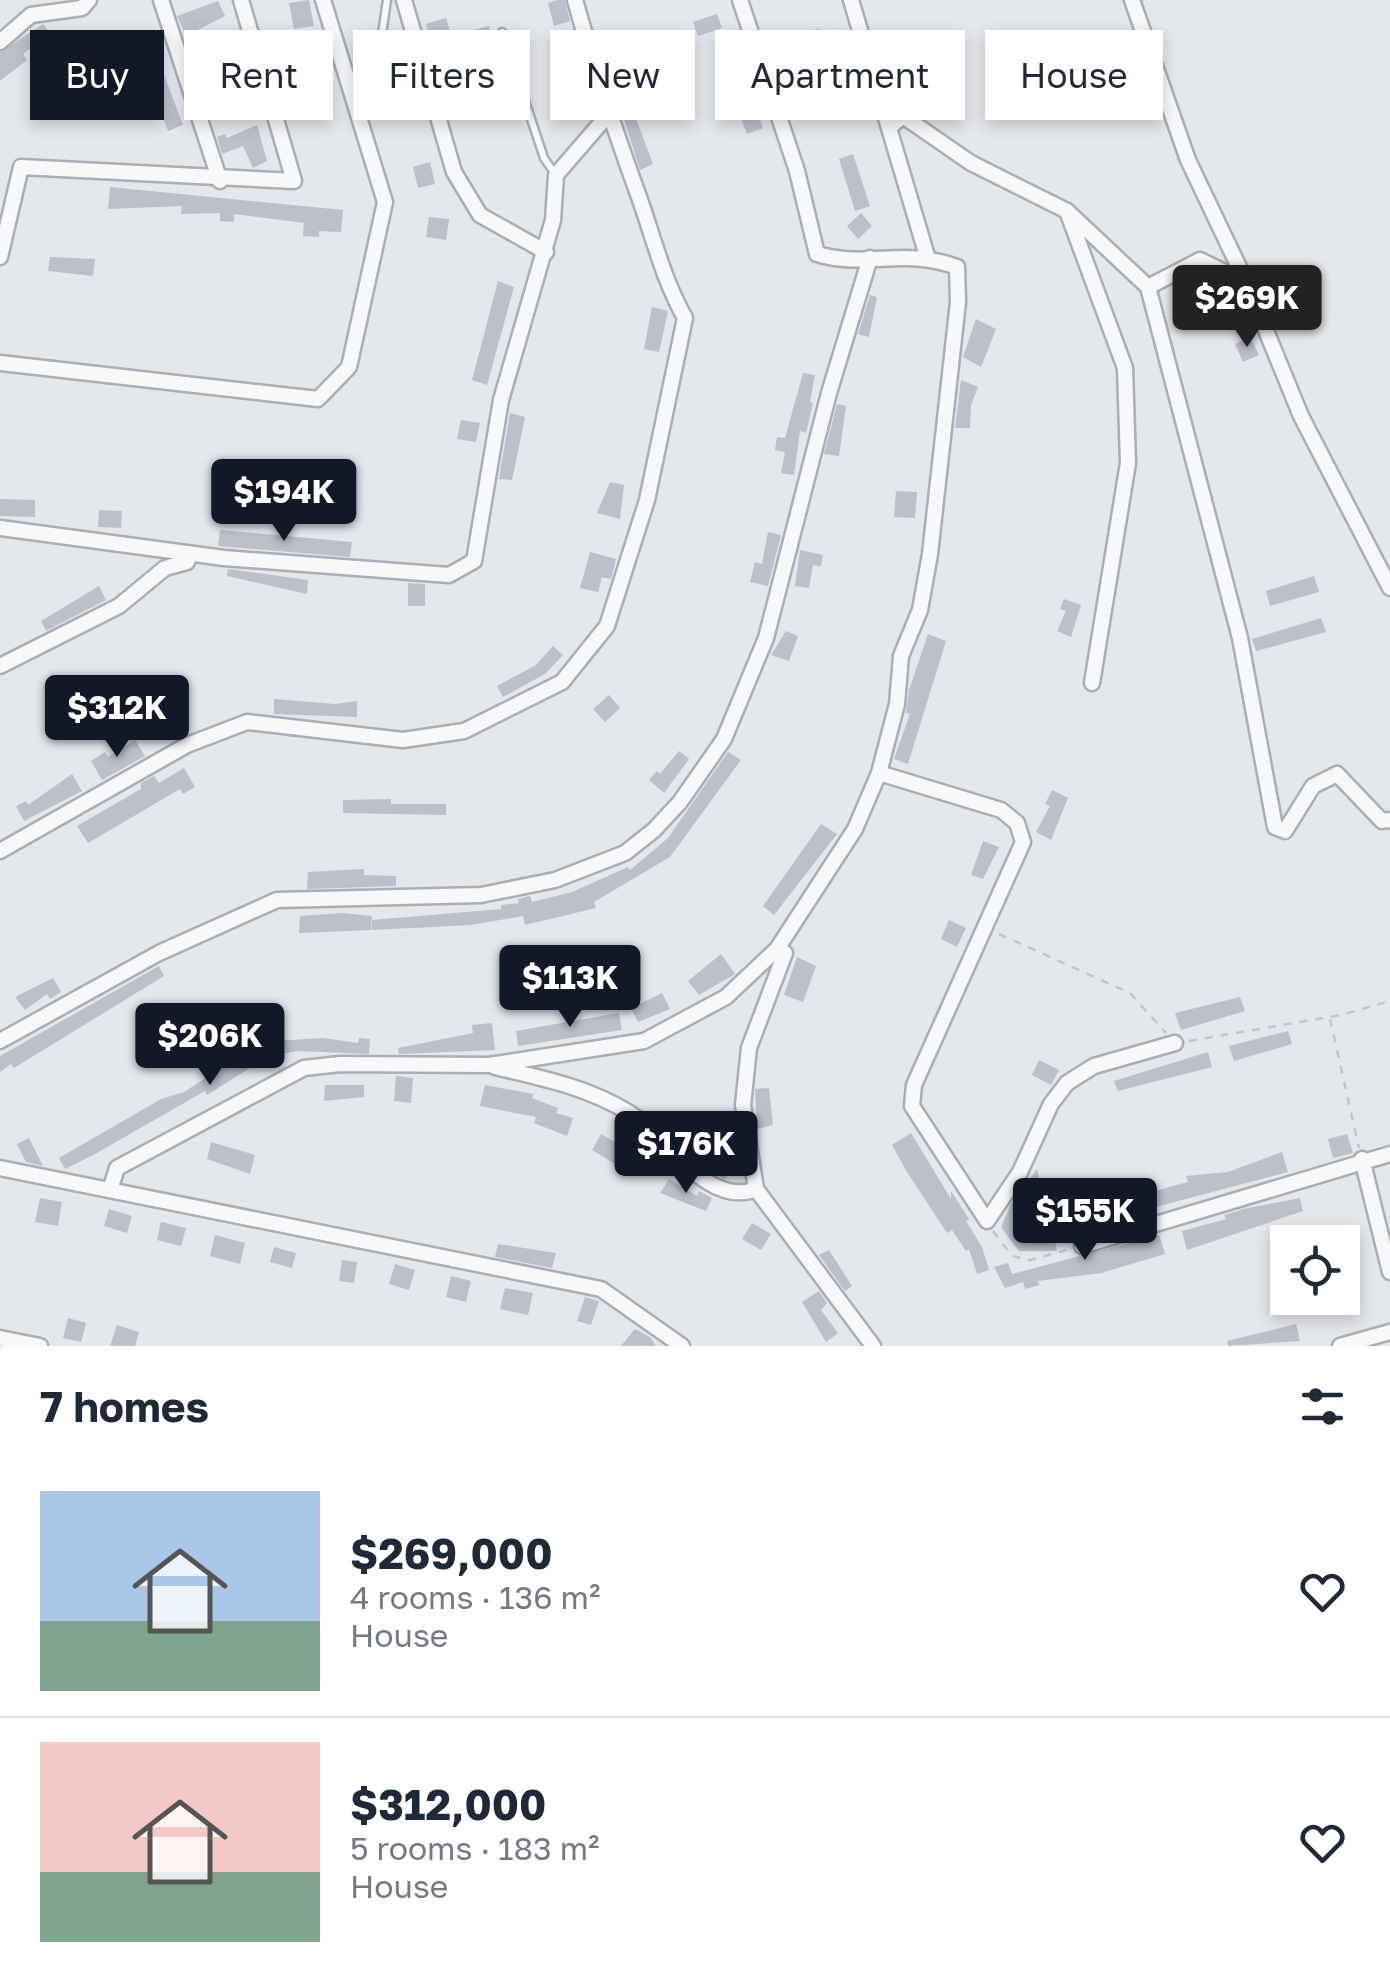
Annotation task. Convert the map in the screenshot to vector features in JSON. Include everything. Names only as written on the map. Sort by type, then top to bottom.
[{"type":"street","points":[[0,42],[31,15],[82,8],[89,0]]},
{"type":"street","points":[[161,0],[220,181]]},
{"type":"street","points":[[0,257],[21,167],[220,181],[294,181],[241,0]]},
{"type":"street","points":[[0,363],[318,399],[349,366],[385,202],[323,0]]},
{"type":"street","points":[[404,0],[454,172],[480,215],[546,252]]},
{"type":"street","points":[[575,0],[583,30]]},
{"type":"street","points":[[110,1190],[117,1168],[304,1068],[340,1064],[489,1065],[644,1041],[726,997],[777,949],[855,829],[879,773],[896,704],[901,656],[920,610],[930,554],[958,302],[957,267],[927,256],[870,258],[852,264],[817,254],[797,171],[740,0]]},
{"type":"street","points":[[851,0],[927,256]]},
{"type":"street","points":[[1132,0],[1188,160],[1247,284],[1302,416],[1390,588]]},
{"type":"street","points":[[890,126],[903,116],[971,163],[1067,211],[1148,288],[1240,638],[1275,827],[1285,831],[1313,786],[1337,774],[1382,822],[1390,820]]},
{"type":"street","points":[[0,528],[190,554],[450,574],[474,560],[501,400],[546,252],[556,176],[604,120]]},
{"type":"street","points":[[0,851],[188,744],[248,722],[403,740],[464,731],[562,682],[607,626],[647,500],[685,318],[665,283],[640,198],[609,120]]},
{"type":"street","points":[[1067,211],[1125,368],[1128,463],[1092,684]]},
{"type":"street","points":[[0,1040],[159,953],[277,900],[481,895],[556,880],[625,853],[654,830],[680,802],[724,739],[766,638],[829,393],[870,258]]},
{"type":"street","points":[[1148,288],[1200,260],[1247,284]]},
{"type":"street","points":[[0,666],[119,606],[166,568],[187,562],[190,554]]},
{"type":"street","points":[[879,773],[1001,810],[1016,823],[1023,842],[914,1084],[912,1106],[987,1221],[1020,1172],[1051,1104],[1066,1083],[1094,1066],[1175,1044]]},
{"type":"street","points":[[785,953],[749,1048],[743,1105],[756,1189],[873,1346]]},
{"type":"street","points":[[489,1065],[572,1085],[631,1114],[705,1179],[728,1192],[756,1189]]},
{"type":"street","points":[[1082,1246],[1362,1159],[1390,1154]]},
{"type":"street","points":[[1362,1159],[1390,1272]]},
{"type":"street","points":[[0,1168],[602,1288],[682,1346]]},
{"type":"street","points":[[1340,1346],[1390,1332]]},
{"type":"street","points":[[0,1338],[40,1346]]},
{"type":"lane","points":[[382,30],[386,0]]},
{"type":"lane","points":[[530,116],[544,158],[556,176]]},
{"type":"path","points":[[984,927],[1130,993],[1175,1044],[1330,1018],[1390,1001]]},
{"type":"path","points":[[1330,1018],[1362,1159]]},
{"type":"path","points":[[1030,1193],[1039,1229],[1046,1227]]},
{"type":"path","points":[[987,1221],[1012,1256],[1030,1260],[1082,1246]]},
{"type":"building","points":[[309,0],[314,26],[294,29],[289,3]]},
{"type":"building","points":[[565,0],[570,21],[554,26],[548,3]]},
{"type":"building","points":[[218,1],[225,16],[198,30],[184,32],[177,16]]},
{"type":"building","points":[[717,14],[722,28],[698,36],[693,22]]},
{"type":"building","points":[[446,18],[450,30],[428,30],[426,24]]},
{"type":"building","points":[[30,32],[30,49],[23,54],[27,60],[0,81],[0,52]]},
{"type":"building","points":[[164,75],[183,125],[168,131],[164,120]]},
{"type":"building","points":[[624,120],[637,120],[653,164],[640,170]]},
{"type":"building","points":[[742,120],[760,120],[763,128],[747,134]]},
{"type":"building","points":[[257,125],[267,161],[253,168],[243,146],[222,154],[217,137],[225,134],[227,138]]},
{"type":"building","points":[[853,154],[870,206],[855,211],[839,159]]},
{"type":"building","points":[[430,162],[435,184],[418,188],[413,167]]},
{"type":"building","points":[[110,187],[343,210],[341,232],[319,231],[319,237],[303,236],[304,223],[234,214],[234,222],[220,221],[220,213],[181,214],[182,206],[108,209]]},
{"type":"building","points":[[861,213],[872,226],[858,239],[847,226]]},
{"type":"building","points":[[429,217],[449,219],[446,240],[426,237]]},
{"type":"building","points":[[50,257],[95,259],[93,276],[48,271]]},
{"type":"building","points":[[498,281],[514,287],[487,385],[472,380]]},
{"type":"building","points":[[870,295],[877,297],[869,337],[858,334]]},
{"type":"building","points":[[652,307],[668,311],[659,352],[644,349]]},
{"type":"building","points":[[976,319],[996,329],[981,367],[963,357]]},
{"type":"building","points":[[1250,337],[1259,355],[1243,362],[1235,344]]},
{"type":"building","points":[[803,373],[815,375],[810,402],[813,403],[806,433],[800,431],[794,475],[781,473],[785,452],[775,450],[777,437],[785,438]]},
{"type":"building","points":[[961,380],[978,387],[971,405],[970,428],[955,428]]},
{"type":"building","points":[[837,404],[846,406],[839,456],[824,454]]},
{"type":"building","points":[[510,413],[525,417],[512,480],[499,479]]},
{"type":"building","points":[[461,420],[480,423],[476,442],[457,439]]},
{"type":"building","points":[[610,482],[624,485],[620,519],[597,513]]},
{"type":"building","points":[[896,491],[917,492],[915,518],[894,517]]},
{"type":"building","points":[[0,499],[35,500],[35,517],[0,516]]},
{"type":"building","points":[[99,510],[122,511],[121,528],[98,527]]},
{"type":"building","points":[[220,530],[352,542],[350,557],[218,546]]},
{"type":"building","points":[[768,532],[781,535],[768,586],[750,582],[755,562],[762,564]]},
{"type":"building","points":[[800,550],[823,555],[821,566],[813,565],[809,588],[795,586]]},
{"type":"building","points":[[590,552],[616,559],[611,579],[602,577],[598,592],[580,588]]},
{"type":"building","points":[[228,569],[308,580],[307,594],[227,576]]},
{"type":"building","points":[[1314,576],[1319,592],[1270,606],[1266,591]]},
{"type":"building","points":[[408,583],[425,584],[425,606],[408,606]]},
{"type":"building","points":[[99,586],[106,600],[46,631],[41,621]]},
{"type":"building","points":[[1064,599],[1081,605],[1071,637],[1057,631],[1066,611],[1060,609]]},
{"type":"building","points":[[1321,618],[1326,632],[1256,651],[1252,639]]},
{"type":"building","points":[[786,631],[798,636],[789,661],[771,655]]},
{"type":"building","points":[[928,634],[946,641],[908,764],[894,759],[910,714],[906,713],[909,690]]},
{"type":"building","points":[[553,646],[563,655],[545,674],[503,697],[497,686],[536,665]]},
{"type":"building","points":[[609,695],[620,708],[605,722],[593,709]]},
{"type":"building","points":[[274,699],[335,704],[357,701],[357,717],[274,714]]},
{"type":"building","points":[[135,740],[145,756],[102,780],[91,761],[105,752],[108,757]]},
{"type":"building","points":[[679,751],[689,759],[664,793],[649,780],[657,771],[660,774]]},
{"type":"building","points":[[728,752],[741,760],[670,857],[594,902],[596,908],[525,925],[523,916],[471,925],[372,930],[372,920],[501,909],[501,905],[519,903],[518,899],[530,896],[532,902],[572,892],[628,867],[630,870],[668,838]]},
{"type":"building","points":[[184,768],[195,787],[183,794],[180,789],[88,843],[77,826],[141,789],[141,783],[154,776],[159,783]]},
{"type":"building","points":[[72,774],[82,791],[24,821],[16,806],[26,801],[28,805]]},
{"type":"building","points":[[1052,790],[1068,798],[1051,840],[1036,832],[1050,806],[1045,804]]},
{"type":"building","points":[[391,799],[391,804],[446,804],[446,815],[343,813],[343,800]]},
{"type":"building","points":[[821,824],[837,834],[774,915],[763,906]]},
{"type":"building","points":[[983,841],[999,847],[983,879],[971,875]]},
{"type":"building","points":[[364,869],[364,875],[396,876],[396,886],[307,889],[308,872]]},
{"type":"building","points":[[300,916],[372,916],[371,930],[299,933]]},
{"type":"building","points":[[949,920],[966,928],[957,947],[941,939]]},
{"type":"building","points":[[721,954],[735,974],[699,995],[688,981]]},
{"type":"building","points":[[797,957],[816,966],[803,1002],[784,995]]},
{"type":"building","points":[[159,966],[164,976],[14,1068],[11,1064],[0,1072],[0,1056]]},
{"type":"building","points":[[53,978],[61,992],[50,999],[47,994],[25,1010],[15,997]]},
{"type":"building","points":[[662,993],[670,1009],[638,1022],[631,1008]]},
{"type":"building","points":[[1240,997],[1245,1011],[1181,1030],[1175,1013]]},
{"type":"building","points":[[619,1013],[622,1030],[518,1046],[516,1031]]},
{"type":"building","points":[[492,1023],[495,1050],[399,1054],[398,1048],[473,1033],[472,1025]]},
{"type":"building","points":[[1288,1031],[1292,1044],[1234,1061],[1229,1046]]},
{"type":"building","points":[[323,1038],[358,1043],[359,1038],[370,1039],[369,1054],[297,1051],[269,1056],[207,1095],[205,1091],[65,1169],[59,1158],[161,1099],[184,1092],[224,1066],[222,1062],[235,1053],[275,1041]]},
{"type":"building","points":[[1208,1052],[1212,1067],[1118,1091],[1114,1081]]},
{"type":"building","points":[[1039,1060],[1059,1070],[1051,1085],[1032,1075]]},
{"type":"building","points":[[396,1076],[413,1078],[411,1103],[394,1101]]},
{"type":"building","points":[[325,1085],[364,1085],[364,1097],[324,1101]]},
{"type":"building","points":[[485,1085],[533,1094],[532,1098],[558,1108],[556,1113],[573,1118],[567,1136],[534,1123],[536,1117],[480,1106]]},
{"type":"building","points":[[769,1088],[773,1125],[757,1129],[755,1089]]},
{"type":"building","points":[[911,1133],[951,1199],[951,1191],[969,1219],[966,1221],[982,1247],[989,1270],[977,1274],[969,1249],[966,1251],[952,1230],[947,1233],[907,1172],[892,1145]]},
{"type":"building","points":[[601,1134],[635,1154],[625,1170],[592,1150]]},
{"type":"building","points":[[1347,1134],[1353,1153],[1333,1158],[1328,1139]]},
{"type":"building","points":[[29,1138],[43,1166],[26,1162],[17,1144]]},
{"type":"building","points":[[211,1142],[255,1155],[250,1174],[207,1159]]},
{"type":"building","points":[[724,1152],[737,1162],[725,1179],[711,1171]]},
{"type":"building","points":[[1282,1152],[1288,1172],[1144,1210],[1140,1195],[1188,1182],[1186,1176],[1228,1172]]},
{"type":"building","points":[[1037,1169],[1050,1222],[1070,1217],[1072,1222],[1118,1205],[1123,1222],[1055,1242],[1057,1251],[1019,1251],[1001,1227],[1010,1206]]},
{"type":"building","points":[[669,1179],[697,1196],[699,1191],[712,1198],[706,1211],[660,1193]]},
{"type":"building","points":[[40,1198],[62,1202],[58,1226],[35,1222]]},
{"type":"building","points":[[1300,1198],[1303,1211],[1187,1250],[1182,1231],[1226,1219],[1224,1215],[1243,1209]]},
{"type":"building","points":[[109,1209],[132,1216],[127,1233],[104,1226]]},
{"type":"building","points":[[161,1222],[186,1228],[181,1246],[157,1240]]},
{"type":"building","points":[[752,1223],[771,1234],[761,1250],[742,1239]]},
{"type":"building","points":[[215,1235],[245,1243],[240,1264],[210,1256]]},
{"type":"building","points":[[1159,1235],[1165,1254],[1101,1273],[1038,1281],[1039,1285],[1025,1289],[1023,1282],[1005,1288],[994,1267],[1008,1263],[1012,1274]]},
{"type":"building","points":[[498,1244],[556,1253],[552,1268],[495,1257]]},
{"type":"building","points":[[274,1247],[296,1253],[292,1268],[270,1262]]},
{"type":"building","points":[[829,1250],[852,1286],[845,1291],[819,1255]]},
{"type":"building","points":[[342,1260],[357,1262],[354,1283],[339,1281]]},
{"type":"building","points":[[395,1264],[415,1270],[409,1290],[389,1284]]},
{"type":"building","points":[[451,1276],[471,1281],[466,1302],[446,1297]]},
{"type":"building","points":[[505,1288],[533,1293],[528,1315],[500,1309]]},
{"type":"building","points":[[819,1291],[827,1303],[821,1310],[838,1333],[826,1342],[802,1302]]},
{"type":"building","points":[[585,1297],[599,1301],[591,1325],[577,1321]]},
{"type":"building","points":[[68,1318],[86,1323],[81,1342],[63,1338]]},
{"type":"building","points":[[1296,1324],[1300,1341],[1228,1346],[1227,1341]]},
{"type":"building","points":[[117,1325],[139,1332],[135,1346],[110,1346]]},
{"type":"building","points":[[635,1329],[650,1337],[656,1346],[621,1346]]}]
